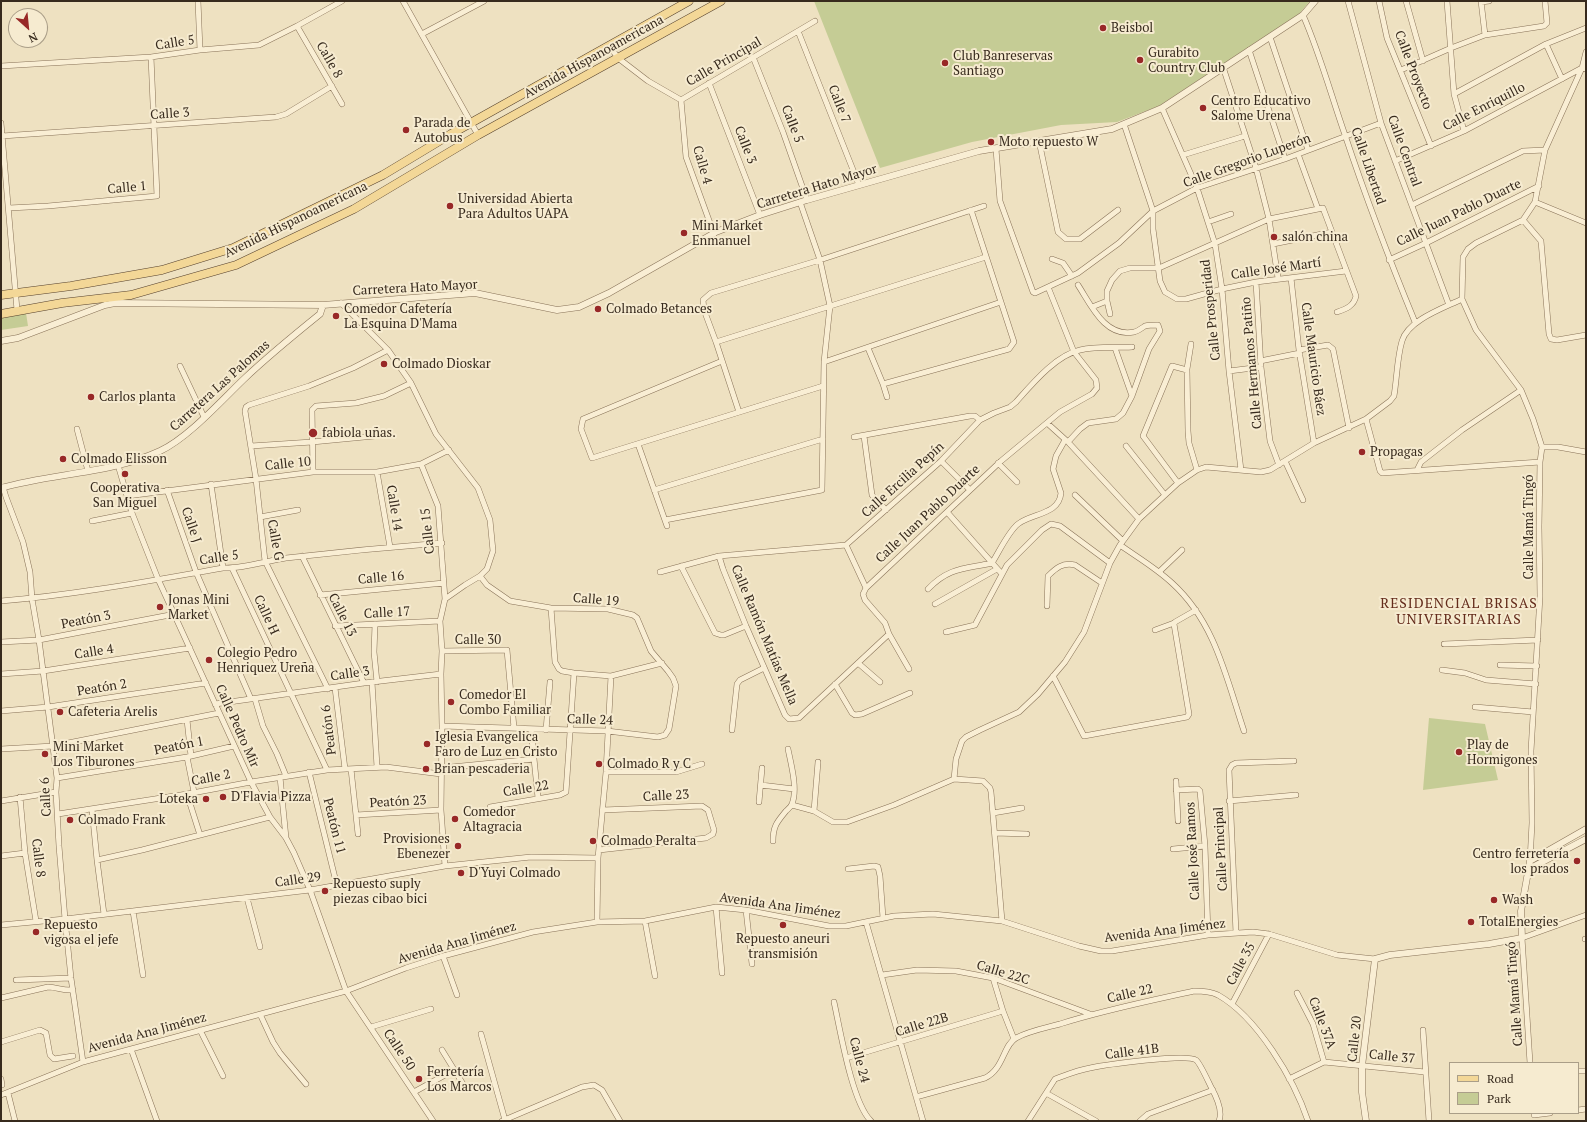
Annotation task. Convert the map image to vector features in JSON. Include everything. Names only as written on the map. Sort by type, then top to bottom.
[{"type":"main road","name":"Avenida Hispanoamericana","points":[[1,295],[162,270],[233,248],[383,175],[471,123],[689,1]]},
{"type":"main road","name":"Avenida Hispanoamericana","points":[[1,314],[62,303],[131,295],[236,265],[354,208],[478,135],[721,1]]},
{"type":"street","points":[[198,1],[200,50]]},
{"type":"street","name":"Calle 5","points":[[1,66],[151,57],[200,50],[259,45],[342,1]]},
{"type":"street","points":[[403,1],[478,135]]},
{"type":"street","points":[[422,34],[484,1]]},
{"type":"street","name":"Carretera Hato Mayor","points":[[1,341],[18,338],[105,305],[114,303],[323,305],[341,302],[475,293],[557,310],[579,307],[609,293],[714,234],[760,215],[800,202],[979,151],[1112,129],[1162,108],[1303,15],[1315,1]]},
{"type":"street","name":"Calle Central","points":[[1348,1],[1381,123],[1449,305]]},
{"type":"street","name":"Calle Proyecto","points":[[1379,1],[1387,38],[1431,146]]},
{"type":"street","points":[[1406,1],[1423,61]]},
{"type":"street","points":[[1447,1],[1454,94],[1464,131]]},
{"type":"street","points":[[1485,35],[1481,2],[1488,1]]},
{"type":"street","points":[[1400,70],[1485,35],[1544,26],[1547,23],[1545,1]]},
{"type":"street","name":"Calle Libertad","points":[[1303,15],[1314,40],[1345,136],[1389,260],[1415,322]]},
{"type":"street","name":"Calle Principal","points":[[609,45],[618,58],[648,81],[681,100],[815,21]]},
{"type":"street","name":"Calle 8","points":[[297,26],[342,104]]},
{"type":"street","points":[[1454,94],[1546,44],[1586,28]]},
{"type":"street","name":"Calle 7","points":[[798,31],[859,185]]},
{"type":"street","points":[[1270,37],[1308,150]]},
{"type":"street","points":[[1546,44],[1562,79]]},
{"type":"street","points":[[1249,50],[1285,159]]},
{"type":"street","name":"Calle Mamá Tingó","points":[[1530,1062],[1520,912],[1530,861],[1533,712],[1536,684],[1540,596],[1538,527],[1540,462],[1542,447],[1533,419],[1521,390],[1476,330],[1462,299],[1463,257],[1476,242],[1523,220],[1536,202],[1545,150],[1584,69],[1586,52]]},
{"type":"street","name":"Calle 1","points":[[8,208],[48,206],[157,196],[151,57]]},
{"type":"street","name":"Calle 5","points":[[753,57],[783,132],[807,200]]},
{"type":"street","points":[[1223,67],[1256,168],[1269,219],[1278,278]]},
{"type":"street","name":"Calle Enriquillo","points":[[1395,161],[1464,131],[1562,79],[1584,69]]},
{"type":"street","name":"Calle 3","points":[[709,83],[760,215]]},
{"type":"street","name":"Calle 3","points":[[2,136],[282,116],[332,86]]},
{"type":"street","name":"Calle 4","points":[[681,100],[686,157],[714,234]]},
{"type":"street","name":"Calle Prosperidad","points":[[1162,108],[1197,188],[1215,244],[1222,289],[1229,371],[1241,470]]},
{"type":"street","points":[[1,123],[14,294],[17,310]]},
{"type":"street","name":"Calle Gregorio Luperón","points":[[996,148],[1000,201],[1033,292],[1035,293],[1078,273],[1119,243],[1153,211],[1197,188],[1285,159],[1381,123]]},
{"type":"street","points":[[1124,124],[1153,211],[1153,229],[1159,268]]},
{"type":"street","points":[[1183,155],[1245,136]]},
{"type":"street","points":[[1039,141],[1058,232],[1066,239],[1080,239],[1118,210]]},
{"type":"street","points":[[1412,205],[1523,151],[1545,150]]},
{"type":"street","points":[[1298,154],[1332,232],[1356,296],[1355,301],[1350,307],[1337,312]]},
{"type":"street","name":"Calle Juan Pablo Duarte","points":[[1389,260],[1539,186]]},
{"type":"street","points":[[665,520],[822,490],[824,362],[830,306],[820,260],[800,202]]},
{"type":"street","name":"Calle Juan Pablo Duarte","points":[[1536,202],[1586,223]]},
{"type":"street","points":[[739,412],[704,310],[703,300],[711,293],[820,260],[984,206]]},
{"type":"street","points":[[1110,314],[1107,301],[1107,291],[1112,280],[1120,271],[1130,268],[1159,268],[1269,219],[1321,209]]},
{"type":"street","points":[[883,384],[1009,349],[1014,342],[971,210]]},
{"type":"street","points":[[1208,222],[1231,214]]},
{"type":"street","points":[[1523,220],[1541,241],[1549,334],[1551,339],[1557,340],[1586,335]]},
{"type":"street","points":[[1273,244],[1332,232]]},
{"type":"street","points":[[716,342],[986,256]]},
{"type":"street","points":[[1052,259],[1063,263],[1072,276]]},
{"type":"street","name":"Calle José Martí","points":[[1159,268],[1160,282],[1165,292],[1177,299],[1186,299],[1222,289],[1278,278],[1291,278],[1346,271]]},
{"type":"street","name":"Calle Mauricio Báez","points":[[1291,278],[1300,352],[1314,443]]},
{"type":"street","name":"Calle Hermanos Patiño","points":[[1256,282],[1260,361],[1270,441],[1279,465]]},
{"type":"street","points":[[928,589],[936,580],[948,573],[961,568],[992,563],[1017,525],[1032,516],[1052,509],[1060,501],[1061,493],[1054,476],[1054,462],[1066,441],[1088,423],[1116,419],[1124,413],[1149,350],[1160,331],[1158,325],[1147,325],[1134,332],[1120,332],[1109,328],[1102,321],[1078,285]]},
{"type":"street","points":[[1048,287],[1074,352]]},
{"type":"street","points":[[954,779],[956,759],[962,742],[980,730],[1015,715],[1038,694],[1072,652],[1084,632],[1110,563],[1121,543],[1139,519],[1178,483],[1197,470],[1212,467],[1261,472],[1279,465],[1314,443],[1366,419],[1390,401],[1394,396],[1402,340],[1415,322],[1462,299]]},
{"type":"street","points":[[1092,307],[1107,301]]},
{"type":"street","points":[[341,302],[388,350],[411,383],[436,434],[450,450],[478,488],[490,520],[493,551],[487,569],[480,576],[445,599]]},
{"type":"street","points":[[824,362],[1001,302]]},
{"type":"street","name":"Carretera Las Palomas","points":[[2,488],[118,465],[161,451],[180,439],[268,356],[320,314],[323,305]]},
{"type":"street","points":[[1190,344],[1187,369],[1188,430],[1189,443],[1197,470]]},
{"type":"street","points":[[1260,361],[1328,345],[1333,349],[1349,428]]},
{"type":"street","name":"Calle Ercilia Pepín","points":[[846,546],[941,461],[980,420],[1010,407],[1050,367],[1074,352],[1084,349],[1132,347]]},
{"type":"street","points":[[868,348],[887,397]]},
{"type":"street","points":[[1115,348],[1132,396]]},
{"type":"street","name":"Calle G","points":[[328,688],[265,561],[256,479],[245,411],[246,407],[309,386],[353,368],[388,350]]},
{"type":"street","name":"Calle Juan Pablo Duarte","points":[[866,588],[998,463],[1060,412],[1092,394],[1097,388],[1096,380],[1074,352]]},
{"type":"street","points":[[722,361],[583,419],[581,429],[592,458],[823,386]]},
{"type":"street","points":[[180,366],[204,417]]},
{"type":"street","points":[[1178,483],[1143,434],[1171,367],[1173,366],[1187,369]]},
{"type":"street","points":[[1229,371],[1261,367]]},
{"type":"street","points":[[313,472],[313,408],[316,406],[356,403],[384,396],[411,383]]},
{"type":"street","points":[[1417,470],[1421,462],[1462,430],[1521,390]]},
{"type":"street","points":[[854,437],[970,416],[975,416],[980,420]]},
{"type":"street","points":[[1366,419],[1380,472],[1540,462]]},
{"type":"street","points":[[1047,423],[1066,441],[1139,519]]},
{"type":"street","points":[[77,429],[88,471]]},
{"type":"street","points":[[251,446],[385,435]]},
{"type":"street","points":[[864,436],[872,495],[886,510]]},
{"type":"street","points":[[654,490],[823,439]]},
{"type":"street","points":[[638,444],[667,526]]},
{"type":"street","points":[[1126,446],[1165,495]]},
{"type":"street","points":[[1542,447],[1558,447],[1586,452]]},
{"type":"street","name":"Calle 10","points":[[126,496],[313,472],[377,472],[421,464],[450,450]]},
{"type":"street","points":[[941,461],[970,490]]},
{"type":"street","points":[[1285,461],[1303,500]]},
{"type":"street","points":[[998,463],[1016,482]]},
{"type":"street","name":"Calle 15","points":[[421,464],[438,506],[442,543],[445,599],[440,621],[442,651],[441,810],[445,866]]},
{"type":"street","name":"Calle Pedro Mir","points":[[118,465],[126,496],[158,579],[250,782],[270,817],[286,838],[310,890],[346,991]]},
{"type":"street","name":"Calle 14","points":[[377,472],[390,547]]},
{"type":"street","points":[[211,484],[223,568]]},
{"type":"street","name":"Calle 6","points":[[2,488],[23,542],[30,572],[32,599],[39,640],[57,778],[56,792],[59,846],[65,919],[71,978],[83,1062]]},
{"type":"street","name":"Calle J","points":[[167,490],[196,572],[253,699],[263,726],[277,754],[283,776],[286,838]]},
{"type":"street","points":[[1075,495],[1121,543],[1173,584],[1196,610],[1208,629],[1216,647],[1244,731]]},
{"type":"street","points":[[260,517],[298,510]]},
{"type":"street","points":[[947,512],[1002,574]]},
{"type":"street","points":[[92,521],[132,513]]},
{"type":"street","points":[[946,632],[975,625],[1002,574],[1013,558],[1042,530],[1051,524],[1060,526],[1110,563]]},
{"type":"street","name":"Calle 5","points":[[1,601],[32,599],[302,556],[442,543]]},
{"type":"street","points":[[660,572],[719,556],[846,546],[866,588],[863,594],[865,600],[885,623],[889,634],[910,668]]},
{"type":"street","points":[[1159,572],[1182,550]]},
{"type":"street","name":"Calle 13","points":[[302,556],[364,683]]},
{"type":"street","name":"Calle Ramón Matías Mella","points":[[719,556],[746,626],[785,715],[792,720],[802,716],[835,684]]},
{"type":"street","points":[[1047,606],[1048,576],[1061,565],[1075,565],[1102,583]]},
{"type":"street","points":[[681,566],[715,633],[724,635],[746,626]]},
{"type":"street","name":"Calle H","points":[[232,568],[289,693],[327,770]]},
{"type":"street","points":[[935,604],[997,569]]},
{"type":"street","name":"Calle 19","points":[[480,576],[487,585],[510,602],[550,608],[608,609],[633,616],[640,622],[651,651],[674,678],[676,686],[669,729],[664,735]]},
{"type":"street","name":"Calle 16","points":[[320,595],[444,584]]},
{"type":"street","points":[[550,608],[555,662],[562,671],[611,676],[662,663]]},
{"type":"street","points":[[1155,630],[1174,623],[1196,610]]},
{"type":"street","name":"Peatón 3","points":[[1,642],[39,640],[175,614]]},
{"type":"street","name":"Calle 17","points":[[336,626],[440,621]]},
{"type":"street","points":[[1053,676],[1084,736],[1087,737],[1187,717],[1189,714],[1174,623]]},
{"type":"street","points":[[375,624],[374,652],[377,768]]},
{"type":"street","points":[[889,634],[835,684],[852,713],[855,715],[862,714],[910,694]]},
{"type":"street","points":[[1444,644],[1538,640]]},
{"type":"street","name":"Calle 4","points":[[1,674],[43,671],[190,648]]},
{"type":"street","name":"Calle 30","points":[[442,651],[507,650],[514,728]]},
{"type":"street","points":[[858,663],[880,682]]},
{"type":"street","points":[[1500,665],[1537,666]]},
{"type":"street","points":[[732,730],[737,684],[740,680],[764,668]]},
{"type":"street","points":[[1442,670],[1465,673],[1486,680],[1536,684]]},
{"type":"street","name":"Calle 22","points":[[490,806],[560,795],[566,792],[574,673]]},
{"type":"street","name":"Calle 3","points":[[215,704],[364,683],[441,674]]},
{"type":"street","points":[[597,922],[598,850],[606,772],[611,676]]},
{"type":"street","points":[[546,730],[550,682]]},
{"type":"street","name":"Peatón 2","points":[[1,711],[48,707],[206,683]]},
{"type":"street","name":"Peatón 6","points":[[335,688],[345,769]]},
{"type":"street","points":[[1475,707],[1533,712]]},
{"type":"street","points":[[1,749],[53,746],[219,713]]},
{"type":"street","points":[[187,720],[189,756],[194,792]]},
{"type":"street","name":"Calle 24","points":[[442,726],[607,731],[658,737],[664,735]]},
{"type":"street","points":[[531,729],[538,798]]},
{"type":"street","name":"Peatón 1","points":[[57,778],[189,756],[234,746]]},
{"type":"street","points":[[773,841],[773,830],[778,820],[792,805],[794,789],[793,771],[788,749]]},
{"type":"street","points":[[441,768],[534,759]]},
{"type":"street","name":"Calle Principal","points":[[1236,933],[1229,801],[1229,770],[1232,765],[1236,763],[1294,760]]},
{"type":"street","points":[[814,811],[818,762]]},
{"type":"street","points":[[606,772],[676,772],[702,764]]},
{"type":"street","name":"Calle 2","points":[[58,814],[327,770],[377,768],[441,774]]},
{"type":"street","points":[[759,802],[762,768]]},
{"type":"street","points":[[351,769],[358,834]]},
{"type":"street","name":"Peatón 11","points":[[309,772],[337,886]]},
{"type":"street","points":[[792,805],[814,811],[833,822],[847,822],[894,805],[954,779],[984,781],[990,788],[1002,921]]},
{"type":"street","points":[[1176,781],[1178,821]]},
{"type":"street","points":[[761,785],[794,789]]},
{"type":"street","name":"Calle José Ramos","points":[[1176,790],[1198,789],[1200,791],[1205,846],[1208,935]]},
{"type":"street","points":[[1,801],[56,792]]},
{"type":"street","points":[[187,794],[200,835]]},
{"type":"street","points":[[1229,801],[1296,795]]},
{"type":"street","name":"Calle 8","points":[[20,798],[36,921]]},
{"type":"street","name":"Calle 23","points":[[598,850],[706,838],[711,836],[714,830],[708,810],[702,806],[603,810]]},
{"type":"street","points":[[993,813],[1022,808]]},
{"type":"street","points":[[92,809],[104,914]]},
{"type":"street","name":"Peatón 23","points":[[356,815],[441,810]]},
{"type":"street","points":[[97,860],[270,817]]},
{"type":"street","points":[[1530,861],[1586,829]]},
{"type":"street","points":[[995,834],[1027,834]]},
{"type":"street","points":[[1529,869],[1585,841]]},
{"type":"street","points":[[1174,849],[1205,846]]},
{"type":"street","points":[[1,856],[26,853]]},
{"type":"street","name":"Calle 29","points":[[1,925],[65,919],[310,890],[445,866],[531,857],[598,858]]},
{"type":"street","points":[[848,868],[878,867],[883,918]]},
{"type":"street","points":[[247,898],[260,947]]},
{"type":"street","points":[[716,907],[722,973]]},
{"type":"street","name":"Avenida Ana Jiménez","points":[[1,1096],[83,1062],[346,991],[406,968],[443,956],[533,932],[597,922],[644,922],[716,907],[746,910],[829,926],[846,926],[894,916],[933,914],[1002,921],[1079,946],[1101,951],[1112,951],[1208,935],[1236,933],[1269,934],[1337,954],[1374,959],[1390,955],[1489,944],[1522,938]]},
{"type":"street","points":[[746,910],[752,964]]},
{"type":"street","points":[[133,911],[143,975]]},
{"type":"street","points":[[1522,938],[1586,914]]},
{"type":"street","points":[[644,922],[655,976]]},
{"type":"street","points":[[866,922],[923,1121]]},
{"type":"street","name":"Calle 35","points":[[1232,1004],[1269,934]]},
{"type":"street","points":[[443,956],[457,995]]},
{"type":"street","name":"Calle 20","points":[[1366,1121],[1362,1092],[1362,1066],[1374,959]]},
{"type":"street","name":"Calle 22C","points":[[882,975],[917,970],[956,971],[993,978],[1090,1014]]},
{"type":"street","points":[[16,980],[71,978]]},
{"type":"street","points":[[916,1097],[985,1078],[996,1070],[1014,1038],[1003,1012],[993,978]]},
{"type":"street","points":[[1,998],[48,987],[56,987],[65,991],[73,990]]},
{"type":"street","name":"Calle 50","points":[[346,991],[433,1121]]},
{"type":"street","name":"Calle 22","points":[[1014,1038],[1090,1014],[1194,991],[1206,991],[1217,995],[1232,1004],[1254,1026],[1289,1079],[1304,1109],[1308,1121]]},
{"type":"street","name":"Calle 37A","points":[[1297,993],[1313,1024],[1324,1062]]},
{"type":"street","name":"Calle 24","points":[[834,1002],[846,1058],[861,1107],[871,1121]]},
{"type":"street","points":[[371,1027],[431,1009]]},
{"type":"street","name":"Calle 22B","points":[[846,1058],[1003,1012]]},
{"type":"street","points":[[260,1014],[277,1047],[306,1084]]},
{"type":"street","points":[[1,1042],[40,1030],[46,1033],[50,1055],[54,1059],[73,1056]]},
{"type":"street","points":[[200,1030],[223,1076]]},
{"type":"street","points":[[1423,1030],[1429,1121]]},
{"type":"street","points":[[481,1034],[504,1120],[582,1087],[594,1085],[602,1090],[620,1121]]},
{"type":"street","points":[[132,1049],[157,1121]]},
{"type":"street","points":[[442,1050],[463,1084]]},
{"type":"street","name":"Calle 41B","points":[[1028,1121],[1055,1079],[1088,1068],[1150,1060],[1189,1058],[1196,1060],[1213,1090],[1220,1110],[1219,1121]]},
{"type":"street","points":[[1289,1079],[1324,1062]]},
{"type":"street","name":"Calle 37","points":[[1324,1062],[1425,1072]]},
{"type":"street","points":[[414,1092],[454,1070]]},
{"type":"street","points":[[1140,1121],[1148,1114],[1213,1090]]},
{"type":"street","points":[[8,1093],[15,1121]]},
{"type":"street","points":[[1046,1093],[1096,1121]]},
{"type":"street","points":[[1534,1114],[1534,1121]]},
{"type":"green space","points":[[814,1],[1310,1],[1299,14],[1159,106],[1117,122],[1061,125],[972,142],[880,168]]},
{"type":"green space","points":[[26,313],[28,326],[1,330],[1,317]]},
{"type":"green space","name":"Play de Hormigones","points":[[1429,718],[1485,724],[1498,780],[1423,790]]},
{"type":"place","name":"Beisbol","points":[[1103,28]]},
{"type":"place","name":"Gurabito Country Club","points":[[1140,60]]},
{"type":"place","name":"Club Banreservas Santiago","points":[[945,63]]},
{"type":"place","name":"Centro Educativo Salome Urena","points":[[1203,108]]},
{"type":"place","name":"Parada de Autobus","points":[[406,130]]},
{"type":"place","name":"Moto repuesto W","points":[[991,142]]},
{"type":"place","name":"Universidad Abierta Para Adultos UAPA","points":[[450,206]]},
{"type":"place","name":"Mini Market Enmanuel","points":[[684,233]]},
{"type":"place","name":"salón china","points":[[1274,237]]},
{"type":"place","name":"Colmado Betances","points":[[598,309]]},
{"type":"place","name":"Comedor Cafetería La Esquina D'Mama","points":[[336,316]]},
{"type":"place","name":"Colmado Dioskar","points":[[384,364]]},
{"type":"place","name":"Carlos planta","points":[[91,397]]},
{"type":"place","name":"fabiola uñas.","points":[[313,433]]},
{"type":"place","name":"Propagas","points":[[1362,452]]},
{"type":"place","name":"Colmado Elisson","points":[[63,459]]},
{"type":"place","name":"Cooperativa San Miguel","points":[[125,474]]},
{"type":"place","name":"Jonas Mini Market","points":[[160,607]]},
{"type":"place","name":"Colegio Pedro Henriquez Ureña","points":[[209,660]]},
{"type":"place","name":"Comedor El Combo Familiar","points":[[451,702]]},
{"type":"place","name":"Cafeteria Arelis","points":[[60,712]]},
{"type":"place","name":"Iglesia Evangelica Faro de Luz en Cristo","points":[[427,744]]},
{"type":"place","name":"Play de Hormigones","points":[[1459,752]]},
{"type":"place","name":"Mini Market Los Tiburones","points":[[45,754]]},
{"type":"place","name":"Colmado R y C","points":[[599,764]]},
{"type":"place","name":"Brian pescaderia","points":[[426,769]]},
{"type":"place","name":"D'Flavia Pizza","points":[[223,797]]},
{"type":"place","name":"Loteka","points":[[206,799]]},
{"type":"place","name":"Comedor Altagracia","points":[[455,819]]},
{"type":"place","name":"Colmado Frank","points":[[70,820]]},
{"type":"place","name":"Colmado Peralta","points":[[593,841]]},
{"type":"place","name":"Provisiones Ebenezer","points":[[458,846]]},
{"type":"place","name":"Centro ferretería los prados","points":[[1577,861]]},
{"type":"place","name":"D'Yuyi Colmado","points":[[461,873]]},
{"type":"place","name":"Repuesto suply piezas cibao bici","points":[[325,891]]},
{"type":"place","name":"Wash","points":[[1494,900]]},
{"type":"place","name":"TotalEnergies","points":[[1471,922]]},
{"type":"place","name":"Repuesto aneuri transmisión","points":[[783,925]]},
{"type":"place","name":"Repuesto vigosa el jefe","points":[[36,932]]},
{"type":"place","name":"Ferretería Los Marcos","points":[[419,1079]]},
{"type":"district","name":"RESIDENCIAL BRISAS UNIVERSITARIAS","points":[[1459,612]]}]
